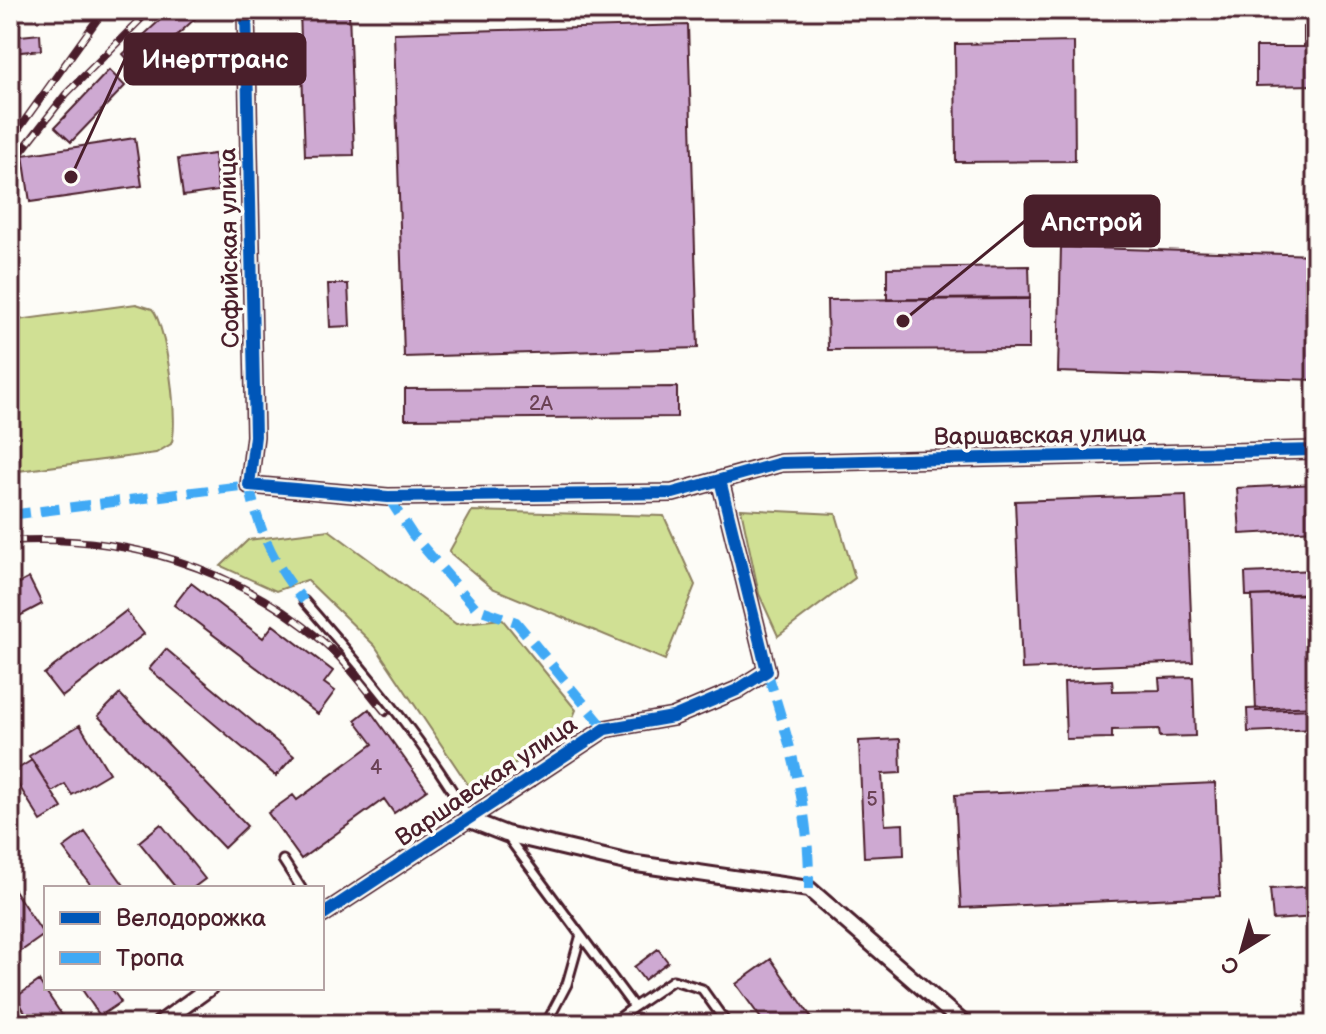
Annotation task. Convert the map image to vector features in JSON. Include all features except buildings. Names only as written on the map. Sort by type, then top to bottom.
[{"type":"street","name":"Софийская улица","points":[[246,10],[255,436],[249,485]]},
{"type":"street","name":"Варшавская улица","points":[[249,485],[388,497],[673,493],[781,463],[1316,450]]},
{"type":"street","name":"Варшавская улица","points":[[324,914],[605,729],[673,717],[737,690],[767,671],[720,480]]},
{"type":"street","points":[[470,820],[506,834],[630,863],[809,889],[964,1024]]},
{"type":"street","points":[[159,1024],[206,990]]},
{"type":"lane","points":[[304,601],[377,685],[436,762],[470,820]]},
{"type":"lane","points":[[506,834],[634,1007]]},
{"type":"lane","points":[[283,860],[300,886]]},
{"type":"lane","points":[[546,1024],[567,984],[580,938]]},
{"type":"lane","points":[[611,1024],[673,980],[702,989],[727,1024]]},
{"type":"green space","points":[[136,304],[152,309],[167,353],[174,418],[171,444],[156,453],[10,472],[10,321]]},
{"type":"green space","points":[[741,509],[836,514],[855,578],[778,636],[759,594]]},
{"type":"green space","points":[[472,511],[664,516],[695,585],[665,660],[492,588],[449,552]]},
{"type":"green space","points":[[329,530],[456,624],[502,619],[576,710],[564,739],[469,786],[375,646],[307,580],[276,591],[221,566],[248,540]]},
{"type":"railway","points":[[10,141],[104,10]]},
{"type":"railway","points":[[10,166],[66,94],[150,10]]},
{"type":"railway","points":[[10,541],[94,543],[175,560],[214,574],[287,614],[321,640],[347,665],[386,713]]},
{"type":"marked path","points":[[10,515],[249,485],[269,547],[304,601]]},
{"type":"marked path","points":[[388,497],[412,534],[476,608],[516,622],[605,729]]},
{"type":"marked path","points":[[767,671],[791,752],[802,804],[809,889]]},
{"type":"cycle path","points":[[246,10],[255,436],[249,485],[388,497],[673,493],[781,463],[1316,450]]},
{"type":"cycle path","points":[[324,914],[605,729],[673,717],[737,690],[767,671],[720,480]]},
{"type":"place","name":"Инерттранс","points":[[71,177]]},
{"type":"place","name":"Апстрой","points":[[903,321]]}]
